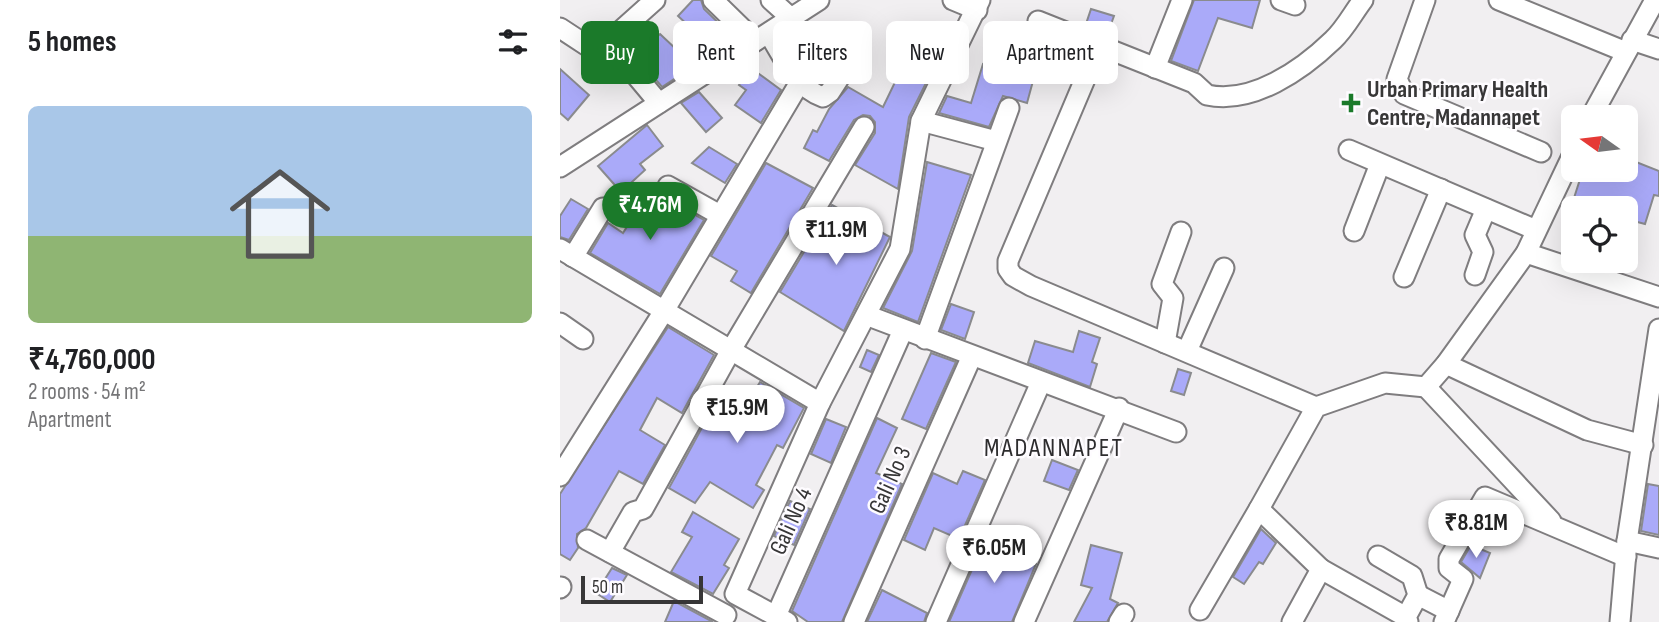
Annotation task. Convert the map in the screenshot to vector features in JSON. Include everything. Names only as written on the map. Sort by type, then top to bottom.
[{"type":"street","points":[[632,21],[655,0]]},
{"type":"street","points":[[713,0],[762,37],[773,50]]},
{"type":"street","points":[[771,0],[791,18]]},
{"type":"street","points":[[560,167],[819,0]]},
{"type":"street","points":[[587,540],[724,619],[820,403],[900,249],[921,121],[979,5],[953,0]]},
{"type":"street","points":[[1155,68],[1182,0]]},
{"type":"street","points":[[1118,53],[1194,83],[1207,95],[1217,97],[1263,89],[1295,70],[1334,39],[1363,0]]},
{"type":"street","points":[[1425,0],[1397,79],[1399,87],[1404,93],[1541,152]]},
{"type":"street","points":[[1499,0],[1629,46],[1659,49]]},
{"type":"street","points":[[1597,105],[1655,0]]},
{"type":"street","points":[[560,28],[581,42]]},
{"type":"street","points":[[643,84],[659,103]]},
{"type":"street","points":[[560,476],[664,312],[799,84]]},
{"type":"street","points":[[802,84],[813,94],[823,97],[835,84]]},
{"type":"street","points":[[1084,84],[1008,261],[1007,269],[1013,276],[1031,286],[1316,407]]},
{"type":"street","points":[[925,339],[1009,108]]},
{"type":"street","points":[[921,121],[996,141]]},
{"type":"street","points":[[610,552],[633,512],[643,509],[731,350],[864,127]]},
{"type":"street","points":[[1349,150],[1536,230]]},
{"type":"street","points":[[1354,231],[1380,164]]},
{"type":"street","points":[[1426,387],[1446,365],[1526,253],[1561,179]]},
{"type":"street","points":[[668,186],[720,215]]},
{"type":"street","points":[[1404,277],[1441,189]]},
{"type":"street","points":[[603,208],[567,253],[820,403]]},
{"type":"street","points":[[1475,275],[1483,252],[1475,235],[1486,209]]},
{"type":"street","points":[[1165,343],[1172,298],[1163,284],[1181,232]]},
{"type":"street","points":[[1526,253],[1659,297]]},
{"type":"street","points":[[1187,351],[1224,268]]},
{"type":"street","points":[[866,315],[971,358],[1119,408],[1176,432]]},
{"type":"street","points":[[560,323],[583,339]]},
{"type":"street","points":[[1620,622],[1626,549],[1643,444],[1653,411],[1659,329]]},
{"type":"street","name":"Gali No 4","points":[[781,619],[903,330]]},
{"type":"street","name":"Gali No 3","points":[[854,622],[971,358]]},
{"type":"street","points":[[1446,365],[1587,430],[1643,444]]},
{"type":"street","points":[[936,622],[1041,382]]},
{"type":"street","points":[[1200,610],[1316,407],[1385,383],[1426,387],[1557,527]]},
{"type":"street","points":[[1024,622],[1119,408]]},
{"type":"street","points":[[1378,556],[1409,573],[1418,595],[1447,617],[1464,579],[1449,568],[1449,559],[1485,497],[1557,527],[1626,549],[1659,548]]},
{"type":"street","points":[[1259,509],[1321,569],[1407,619],[1418,595]]},
{"type":"street","points":[[1292,622],[1321,569]]},
{"type":"street","points":[[735,594],[781,619]]},
{"type":"building","points":[[693,0],[701,0],[704,9],[716,21],[683,21],[678,16]]},
{"type":"building","points":[[1194,0],[1260,0],[1252,28],[1218,18],[1198,71],[1171,61]]},
{"type":"building","points":[[1091,9],[1114,16],[1112,21],[1087,21]]},
{"type":"building","points":[[659,35],[673,46],[673,80],[662,87],[659,83]]},
{"type":"building","points":[[983,64],[983,84],[1032,84],[1027,103],[1003,96],[989,127],[939,113],[947,96],[971,103]]},
{"type":"building","points":[[560,69],[589,95],[568,120],[560,113]]},
{"type":"building","points":[[759,74],[781,90],[761,123],[735,105],[746,90],[739,85],[759,84]]},
{"type":"building","points":[[894,84],[926,84],[909,117],[898,189],[855,165],[875,133],[875,122],[870,116],[863,115],[854,120],[829,161],[804,148],[813,130],[817,132],[829,109],[848,87],[883,107]]},
{"type":"building","points":[[699,92],[722,118],[706,132],[681,103]]},
{"type":"building","points":[[647,125],[663,146],[640,164],[645,170],[621,192],[598,166]]},
{"type":"building","points":[[709,147],[737,164],[725,183],[692,163]]},
{"type":"building","points":[[927,162],[971,175],[918,322],[883,308],[912,251]]},
{"type":"building","points":[[766,163],[813,188],[751,293],[731,281],[737,271],[711,256]]},
{"type":"building","points":[[1638,163],[1659,171],[1659,196],[1654,195],[1645,224],[1638,222],[1638,196],[1575,196],[1579,182],[1638,182]]},
{"type":"building","points":[[650,190],[704,220],[660,294],[590,253],[608,223],[623,233]]},
{"type":"building","points":[[571,199],[588,209],[569,240],[560,237],[560,216]]},
{"type":"building","points":[[832,205],[890,237],[844,331],[780,292]]},
{"type":"building","points":[[951,304],[974,312],[965,339],[941,330]]},
{"type":"building","points":[[668,327],[714,355],[682,413],[657,398],[640,430],[665,445],[643,484],[619,471],[586,528],[577,534],[578,548],[570,560],[560,554],[560,494]]},
{"type":"building","points":[[1079,331],[1100,338],[1092,362],[1097,364],[1090,387],[1028,363],[1035,341],[1073,352]]},
{"type":"building","points":[[867,350],[879,355],[871,372],[860,367]]},
{"type":"building","points":[[931,353],[956,362],[926,429],[902,419]]},
{"type":"building","points":[[1178,369],[1191,373],[1184,395],[1171,391]]},
{"type":"building","points":[[760,382],[804,408],[783,448],[777,445],[756,485],[764,490],[753,508],[710,482],[695,503],[669,488],[722,391],[746,405]]},
{"type":"building","points":[[877,418],[897,428],[876,473],[902,484],[842,622],[808,622],[792,611]]},
{"type":"building","points":[[826,419],[846,427],[831,463],[811,454]]},
{"type":"building","points":[[1052,460],[1078,470],[1069,490],[1044,481]]},
{"type":"building","points":[[963,471],[985,480],[959,539],[934,528],[925,550],[904,540],[933,473],[957,484]]},
{"type":"building","points":[[1648,484],[1659,486],[1659,535],[1641,531]]},
{"type":"building","points":[[790,501],[810,509],[794,545],[774,536]]},
{"type":"building","points":[[693,512],[739,539],[724,565],[729,568],[713,594],[671,572],[692,537],[682,532]]},
{"type":"building","points":[[1261,529],[1276,543],[1263,564],[1259,562],[1244,584],[1233,577]]},
{"type":"building","points":[[988,533],[1012,544],[1008,551],[1036,564],[1012,622],[949,622]]},
{"type":"building","points":[[1091,545],[1122,553],[1110,599],[1118,603],[1107,622],[1074,622],[1092,588],[1081,585]]},
{"type":"building","points":[[1471,545],[1490,553],[1480,578],[1461,562]]},
{"type":"building","points":[[612,568],[627,575],[610,602],[596,593]]},
{"type":"building","points":[[882,590],[927,613],[924,622],[867,622]]},
{"type":"building","points":[[674,601],[713,622],[665,622]]},
{"type":"place","name":"Urban Primary Health Centre, Madannapet","points":[[1351,103]]},
{"type":"district","name":"MADANNAPET","points":[[1054,448]]}]
